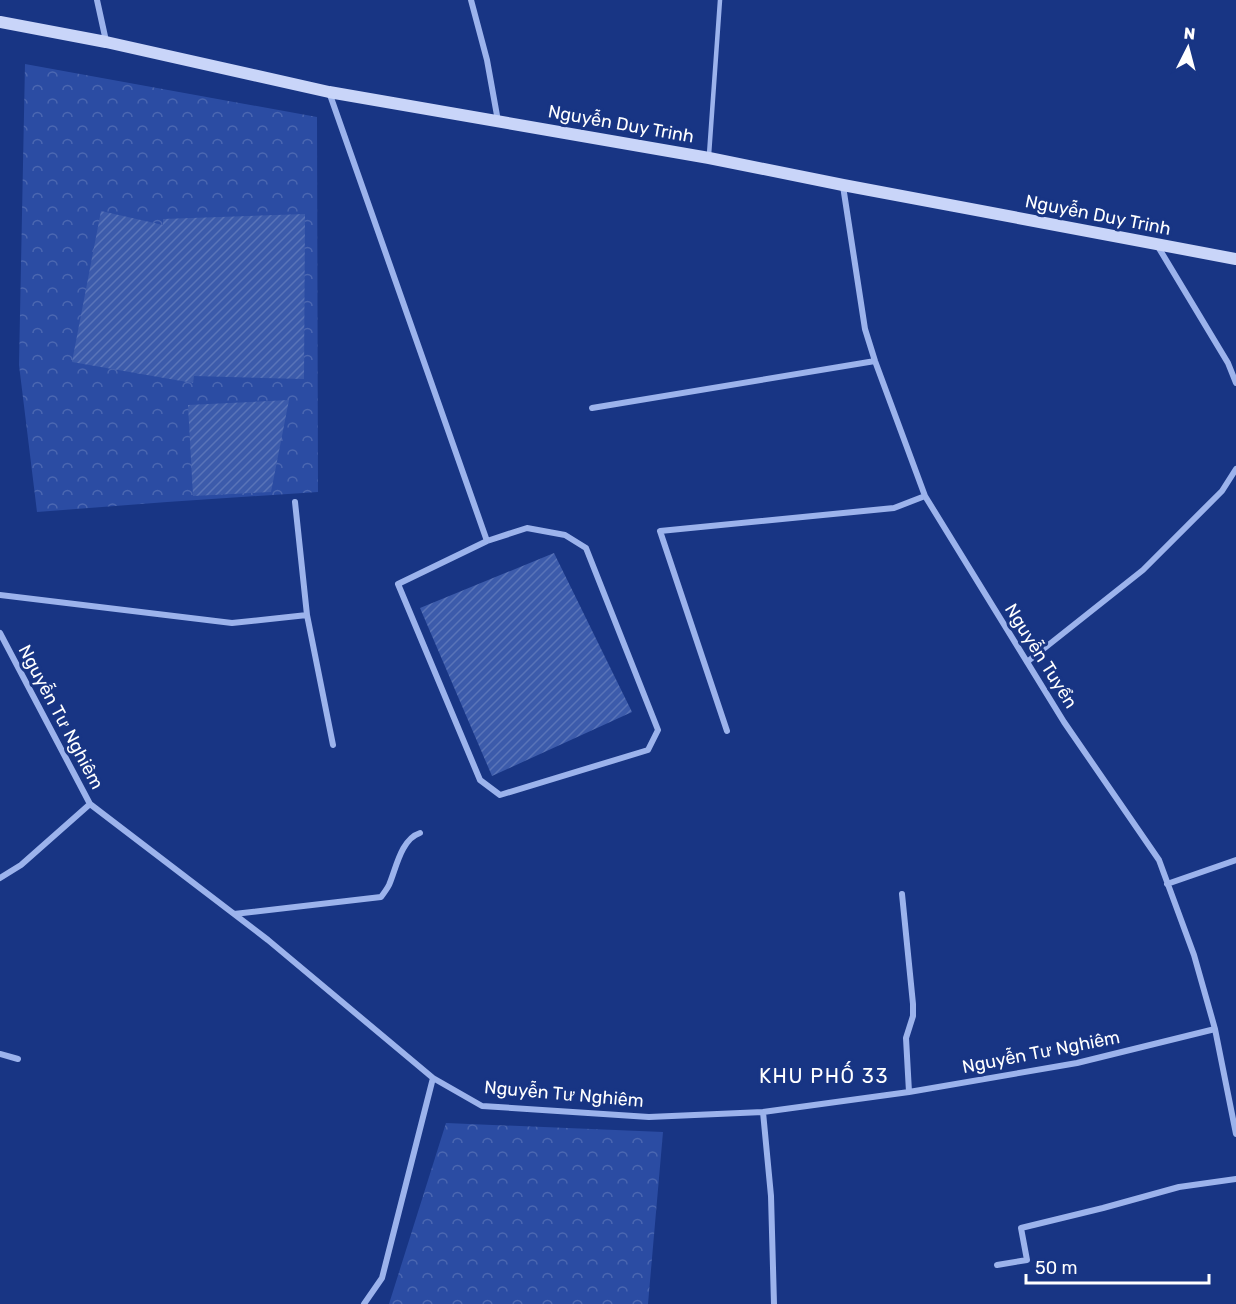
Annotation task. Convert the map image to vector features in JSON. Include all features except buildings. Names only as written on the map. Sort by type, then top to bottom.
[{"type":"main road","name":"Nguyễn Duy Trinh","points":[[0,22],[106,42],[329,92],[709,158],[1236,259]]},
{"type":"street","points":[[97,0],[106,42]]},
{"type":"street","points":[[471,0],[487,60],[498,121]]},
{"type":"street","points":[[329,92],[487,541]]},
{"type":"street","name":"Nguyễn Tuyển","points":[[843,185],[865,329],[874,361],[925,496],[1064,722],[1159,860],[1194,955],[1215,1029],[1236,1134]]},
{"type":"street","points":[[1156,244],[1228,363],[1236,382]]},
{"type":"street","points":[[592,408],[874,361]]},
{"type":"street","points":[[1027,662],[1143,570],[1222,491],[1236,469]]},
{"type":"street","points":[[727,731],[660,531],[894,508],[925,496]]},
{"type":"street","points":[[295,502],[307,615],[333,745]]},
{"type":"street","points":[[527,528],[566,535],[585,548],[658,730],[648,750],[500,795],[480,780],[398,584],[487,541],[527,528]]},
{"type":"street","points":[[0,595],[232,624],[307,615]]},
{"type":"street","name":"Nguyễn Tư Nghiêm","points":[[0,633],[90,804],[268,940],[434,1078],[482,1106],[650,1117],[763,1112],[909,1092],[1077,1063],[1215,1029]]},
{"type":"street","points":[[0,878],[21,865],[90,804]]},
{"type":"street","points":[[234,914],[381,897],[389,885],[397,861],[407,843],[420,833]]},
{"type":"street","points":[[1167,884],[1236,860]]},
{"type":"street","points":[[902,894],[914,1004],[906,1038],[909,1092]]},
{"type":"street","points":[[0,1054],[18,1059]]},
{"type":"street","points":[[364,1304],[382,1278],[434,1078]]},
{"type":"street","points":[[763,1112],[771,1196],[774,1304]]},
{"type":"street","points":[[997,1265],[1027,1260],[1020,1228],[1179,1187],[1236,1179]]},
{"type":"lane","points":[[709,158],[720,0]]},
{"type":"green space","points":[[25,64],[317,117],[318,492],[37,512],[19,365]]},
{"type":"green space","points":[[446,1123],[663,1132],[648,1304],[389,1304]]},
{"type":"district","name":"KHU PHỐ 33","points":[[824,1076]]}]
